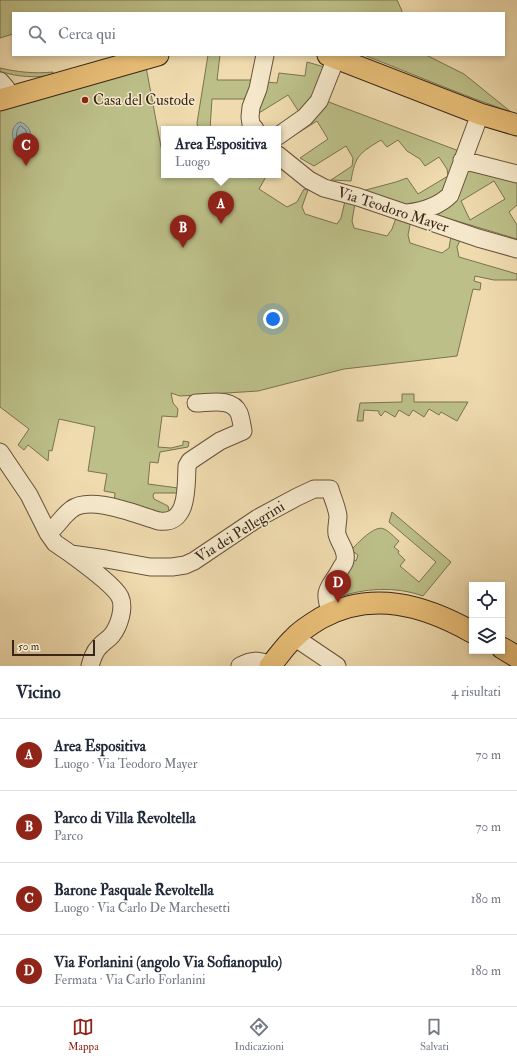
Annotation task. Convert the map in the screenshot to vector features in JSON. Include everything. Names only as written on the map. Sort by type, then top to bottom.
[{"type":"main road","points":[[3,93],[154,56]]},
{"type":"main road","points":[[332,57],[480,114],[517,125]]},
{"type":"main road","points":[[270,666],[294,637],[310,624],[331,612],[358,604],[374,602],[404,604],[441,617],[469,631]]},
{"type":"main road","points":[[505,650],[517,657]]},
{"type":"street","points":[[253,126],[250,117],[251,107],[258,89],[265,56]]},
{"type":"street","points":[[281,134],[305,117],[319,101],[332,57]]},
{"type":"street","points":[[407,213],[424,211],[444,201],[450,195],[480,114]]},
{"type":"street","name":"Via Teodoro Mayer","points":[[281,157],[309,180],[324,188],[407,213],[478,238],[517,249]]},
{"type":"street","points":[[462,160],[517,174]]},
{"type":"street","points":[[48,533],[55,528],[70,511],[82,504],[108,507],[159,521],[166,522],[173,520],[182,509],[185,498],[187,466],[190,461],[220,441],[243,431],[239,412],[234,406],[225,402],[196,403]]},
{"type":"street","name":"Via dei Pellegrini","points":[[0,452],[29,495],[48,533],[55,543],[71,554],[106,558],[150,567],[185,565],[198,559],[258,518],[297,497],[314,489],[330,489],[338,515],[336,528],[337,534],[345,551],[345,560],[338,574],[328,588],[326,595],[331,612]]},
{"type":"street","points":[[71,554],[111,587],[120,597],[121,606],[117,629],[108,640],[99,647],[92,658],[90,666]]},
{"type":"street","points":[[294,637],[337,666]]},
{"type":"street","points":[[240,666],[253,660],[263,661],[270,666]]},
{"type":"green space","points":[[0,0],[397,0],[402,11],[12,12],[12,34],[0,38]]},
{"type":"green space","points":[[208,56],[220,56],[217,80],[253,80],[247,99],[212,99],[210,126],[198,126]]},
{"type":"green space","points":[[366,56],[428,56],[464,74],[511,112],[455,92]]},
{"type":"green space","points":[[307,62],[328,68],[316,95],[299,112],[288,95],[259,113],[258,106],[266,82],[277,83],[279,73],[305,76]]},
{"type":"green space","points":[[146,67],[161,147],[161,178],[265,178],[259,189],[287,207],[297,202],[304,189],[308,190],[302,207],[305,214],[337,224],[341,218],[345,201],[355,203],[352,221],[354,228],[387,236],[392,229],[396,218],[411,220],[408,235],[410,243],[442,253],[449,248],[451,236],[461,238],[457,247],[459,257],[517,274],[517,280],[494,280],[475,276],[474,281],[481,283],[480,290],[473,289],[457,356],[344,369],[258,391],[180,396],[171,393],[173,403],[178,409],[177,417],[162,416],[158,447],[171,448],[183,445],[183,441],[189,442],[188,447],[160,452],[158,463],[150,462],[148,484],[178,488],[178,493],[154,493],[154,499],[168,506],[169,511],[164,516],[114,504],[115,493],[104,491],[107,474],[88,471],[95,427],[59,419],[52,451],[49,450],[48,461],[28,445],[24,450],[18,445],[29,429],[0,407],[0,107]]},
{"type":"green space","points":[[0,68],[26,72],[53,72],[53,75],[34,77],[21,76],[2,72],[0,71]]},
{"type":"green space","points":[[326,101],[459,151],[446,192],[435,200],[410,206],[362,191],[407,178],[418,194],[448,176],[447,169],[439,157],[425,166],[420,159],[407,151],[398,140],[387,147],[381,140],[363,152],[354,165],[351,181],[331,180],[352,166],[353,158],[346,146],[314,166],[300,158],[328,139],[317,121],[282,143]]},
{"type":"green space","points":[[466,167],[517,181],[517,205],[509,212],[517,225],[517,239],[430,213]],"holes":[[[494,181],[505,199],[470,220],[461,201]]]},
{"type":"green space","points":[[402,394],[414,394],[414,402],[468,402],[457,421],[441,412],[439,415],[429,409],[424,417],[413,410],[409,416],[399,410],[395,417],[385,411],[381,416],[379,411],[364,410],[363,421],[357,421],[360,403],[402,402]]},
{"type":"green space","points":[[392,512],[451,562],[423,596],[402,591],[368,590],[336,598],[332,592],[348,557],[356,561],[358,555],[351,550],[366,535],[376,529],[380,528],[386,530],[399,541],[394,547],[399,551],[398,553],[405,560],[400,566],[419,582],[436,562],[389,522]]},
{"type":"water","points":[[20,122],[29,128],[31,141],[30,145],[23,144],[17,147],[12,133],[14,126]]},
{"type":"place","name":"Casa del Custode","points":[[85,100]]},
{"type":"place","name":"Barone Pasquale Revoltella","points":[[26,166]]},
{"type":"place","name":"Area Espositiva","points":[[221,224]]},
{"type":"place","name":"Parco di Villa Revoltella","points":[[183,248]]},
{"type":"place","name":"Via Forlanini (angolo Via Sofianopulo)","points":[[338,603]]}]
